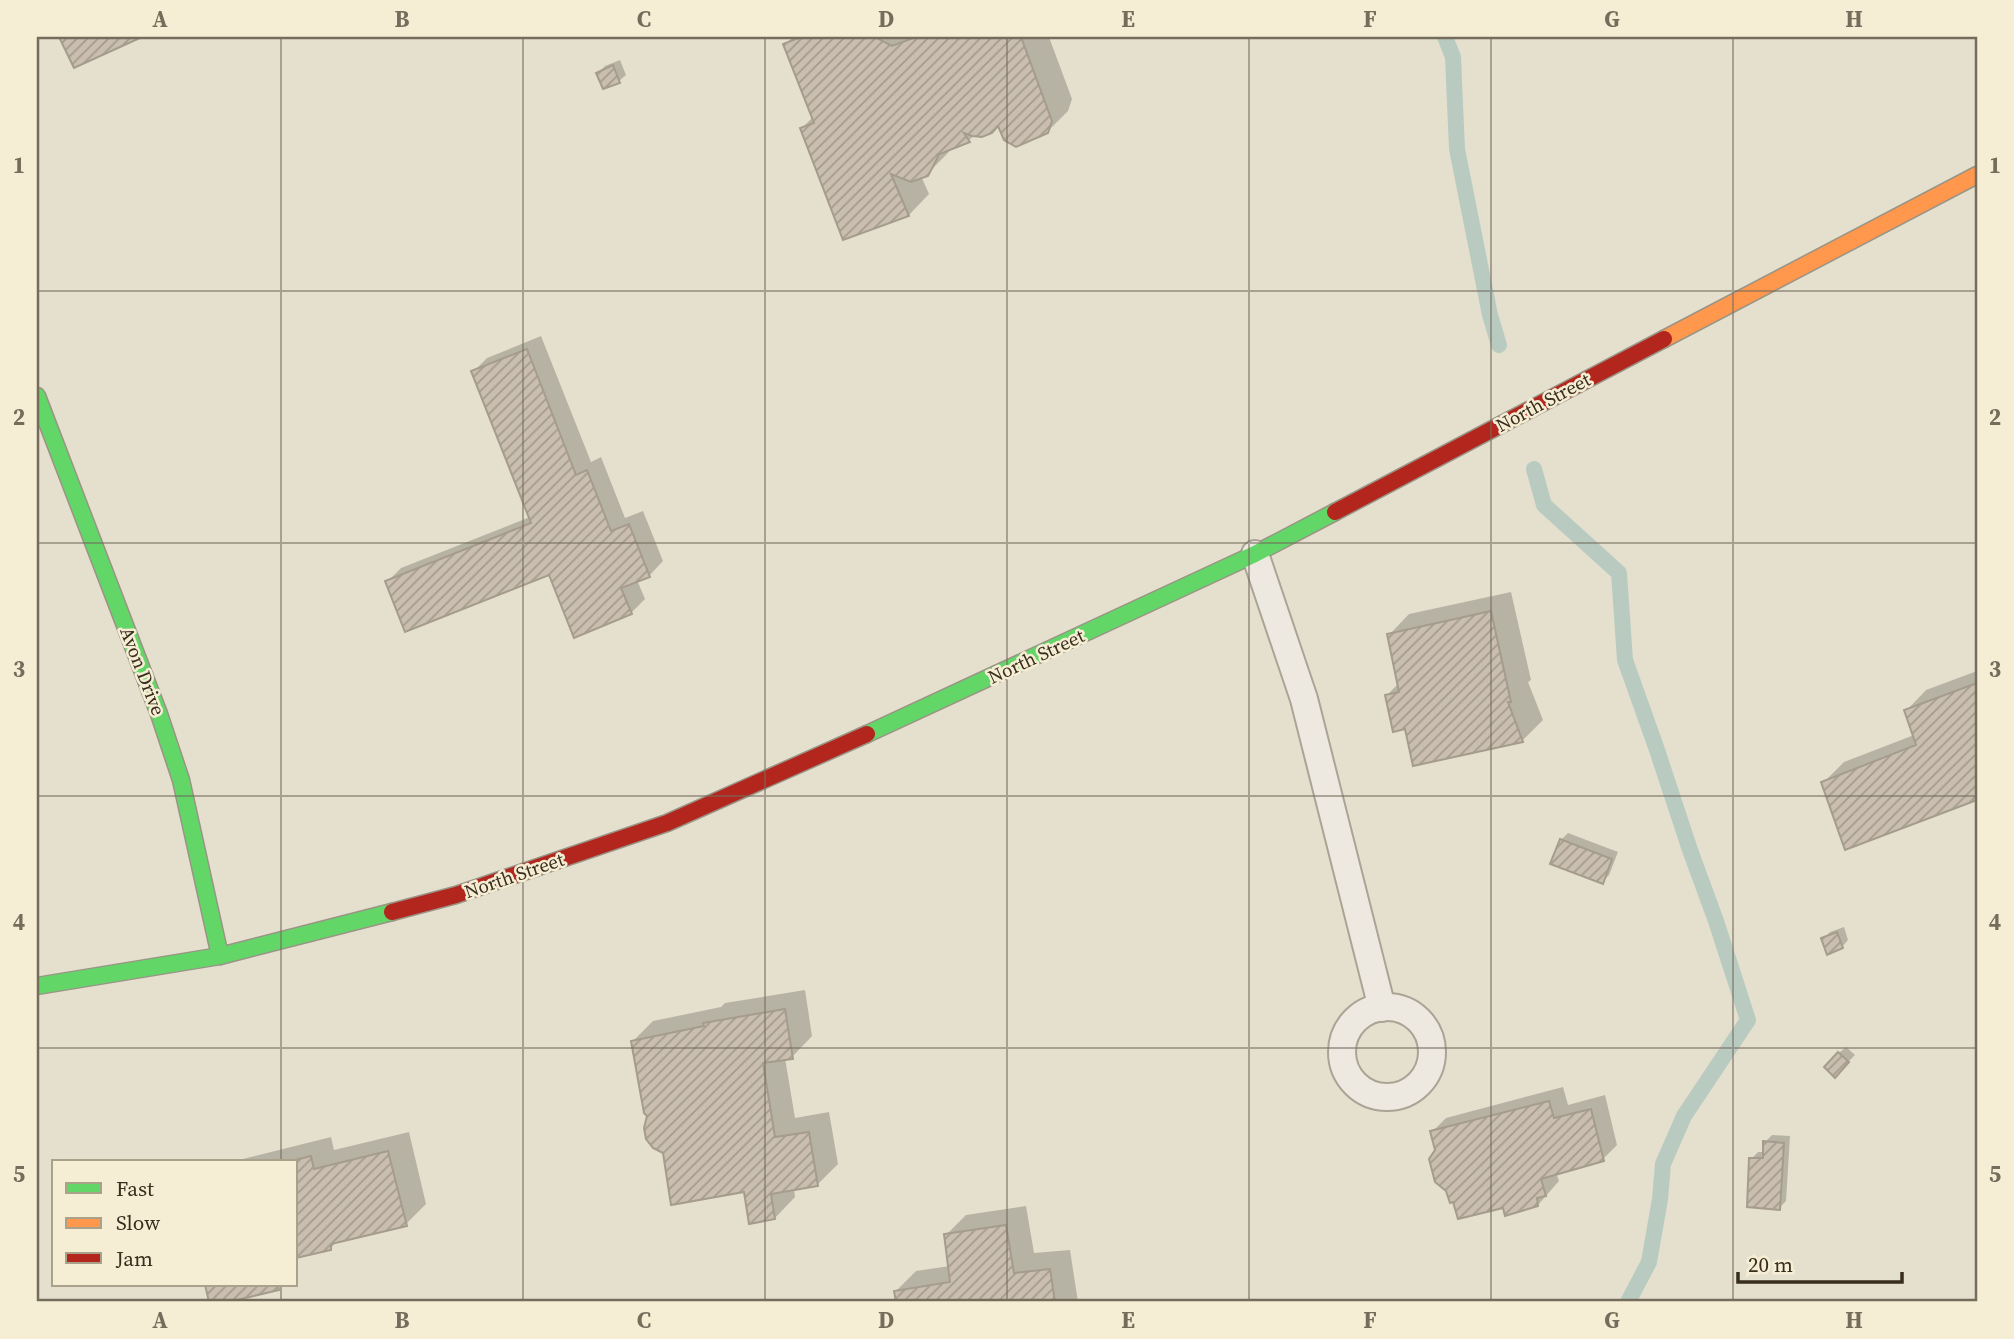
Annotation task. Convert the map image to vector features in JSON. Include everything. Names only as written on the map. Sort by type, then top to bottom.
[{"type":"main road","name":"North Street","points":[[37,986],[220,956],[456,895],[667,823],[1255,554],[1977,175]]},
{"type":"main road","name":"Avon Drive","points":[[37,396],[159,714],[181,780],[220,956]]},
{"type":"lane","points":[[1255,554],[1304,699],[1382,1008]]},
{"type":"building","points":[[59,37],[142,37],[74,68]]},
{"type":"building","points":[[801,37],[875,37],[892,46],[916,37],[1021,37],[1052,121],[1048,133],[1016,147],[1004,140],[998,126],[992,133],[982,137],[964,133],[970,142],[937,155],[928,176],[911,182],[891,174],[909,216],[843,240],[800,128],[814,123],[783,44]]},
{"type":"building","points":[[613,65],[620,83],[603,89],[596,73]]},
{"type":"building","points":[[527,349],[576,475],[587,470],[611,531],[629,524],[650,577],[621,588],[632,614],[574,638],[549,575],[405,632],[385,581],[531,523],[471,371]]},
{"type":"building","points":[[1491,611],[1511,702],[1508,702],[1523,742],[1413,766],[1405,729],[1393,732],[1385,695],[1399,692],[1387,634]]},
{"type":"building","points":[[1977,683],[1977,800],[1845,850],[1821,782],[1916,745],[1904,710]]},
{"type":"building","points":[[1560,839],[1612,859],[1603,884],[1550,864]]},
{"type":"building","points":[[1837,932],[1843,948],[1827,955],[1821,938]]},
{"type":"building","points":[[785,1009],[793,1059],[763,1063],[775,1137],[809,1132],[818,1186],[771,1194],[775,1219],[749,1224],[744,1192],[671,1205],[663,1153],[653,1148],[646,1139],[644,1128],[647,1116],[644,1113],[631,1041],[704,1026],[703,1023]]},
{"type":"building","points":[[1838,1052],[1849,1062],[1835,1078],[1824,1067]]},
{"type":"building","points":[[1549,1101],[1554,1118],[1591,1109],[1604,1161],[1541,1179],[1546,1196],[1537,1198],[1538,1206],[1505,1216],[1503,1208],[1458,1219],[1453,1202],[1450,1203],[1446,1191],[1435,1182],[1429,1159],[1435,1150],[1430,1131]]},
{"type":"building","points":[[1763,1141],[1784,1143],[1780,1210],[1747,1207],[1749,1158],[1763,1158]]},
{"type":"building","points":[[388,1151],[407,1226],[331,1244],[331,1250],[298,1258],[298,1160],[295,1160],[311,1156],[314,1169]]},
{"type":"building","points":[[1006,1225],[1014,1273],[1050,1269],[1055,1302],[896,1302],[894,1291],[950,1282],[944,1234]]},
{"type":"building","points":[[205,1286],[278,1286],[279,1290],[228,1302],[209,1302]]},
{"type":"waterway","points":[[1445,37],[1453,57],[1457,149],[1490,315],[1499,345]]},
{"type":"waterway","points":[[1534,469],[1544,505],[1619,573],[1625,660],[1748,1020],[1684,1116],[1663,1164],[1649,1262],[1628,1302]]},
{"type":"traffic: fast","points":[[37,396],[159,714],[181,780],[220,956]]},
{"type":"traffic: fast","points":[[867,734],[1255,554],[1335,512]]},
{"type":"traffic: fast","points":[[37,986],[220,956],[392,912]]},
{"type":"traffic: slow","points":[[1664,339],[1977,175]]},
{"type":"traffic: jam","points":[[1335,512],[1664,339]]},
{"type":"traffic: jam","points":[[392,912],[456,895],[667,823],[867,734]]}]
